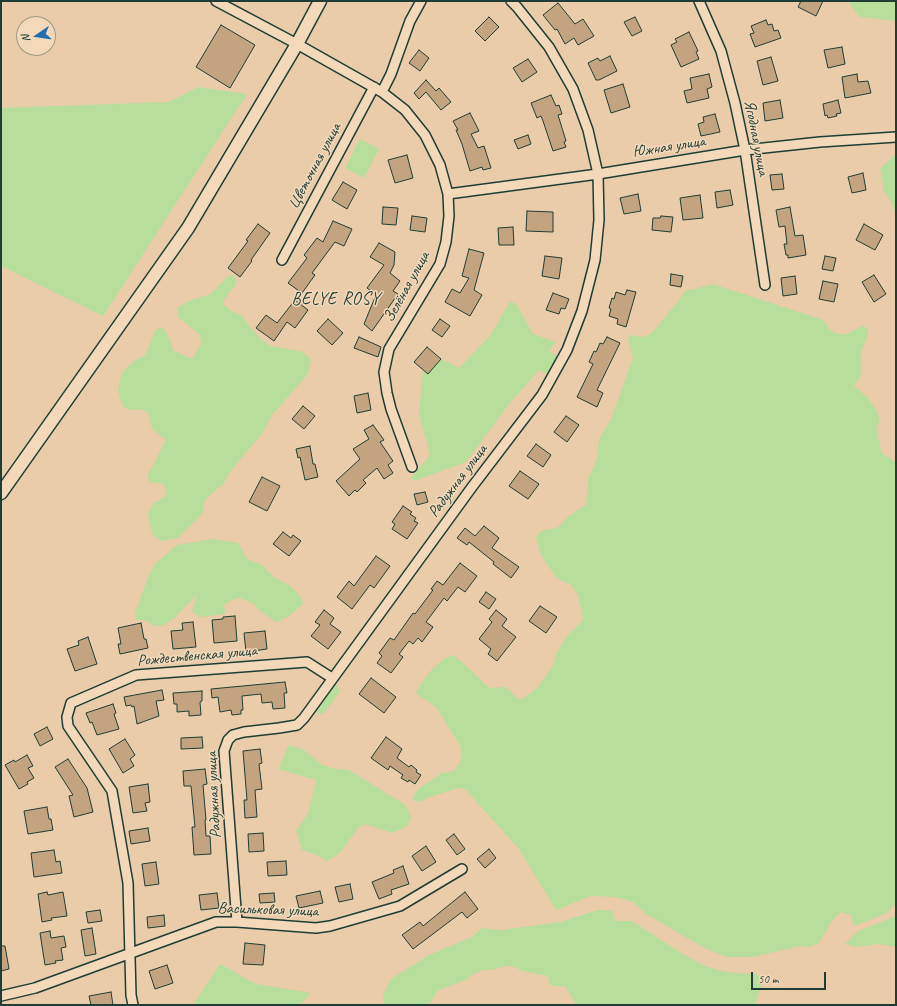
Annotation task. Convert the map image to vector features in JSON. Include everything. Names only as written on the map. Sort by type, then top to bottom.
[{"type":"main road","points":[[1,493],[188,228],[298,44],[320,1]]},
{"type":"street","name":"Зелёная улица","points":[[216,1],[231,4],[378,89],[405,110],[425,135],[440,165],[448,194],[449,216],[446,242],[440,264],[389,349],[384,372],[391,408],[412,467]]},
{"type":"street","name":"Цветочная улица","points":[[282,260],[378,89],[391,74],[410,22],[421,1]]},
{"type":"street","name":"Радужная улица","points":[[237,922],[224,752],[228,740],[233,735],[244,732],[297,725],[304,718],[472,487],[542,395],[567,350],[582,310],[595,260],[599,220],[598,174],[588,130],[573,89],[549,47],[517,6],[511,1]]},
{"type":"street","name":"Ягодная улица","points":[[699,1],[721,51],[735,102],[745,150],[765,285]]},
{"type":"street","name":"Южная улица","points":[[448,194],[598,174],[745,150],[820,142],[896,137]]},
{"type":"street","name":"Рождественская улица","points":[[133,1005],[131,995],[128,884],[112,791],[68,726],[67,717],[71,703],[136,675],[308,662],[332,678]]},
{"type":"street","name":"Васильковая улица","points":[[1,996],[35,988],[216,922],[237,922],[316,928],[330,926],[400,906],[462,869]]},
{"type":"green space","points":[[847,1],[896,1],[896,21],[860,17]]},
{"type":"green space","points":[[198,87],[247,94],[103,316],[1,266],[1,108],[169,102]]},
{"type":"green space","points":[[360,139],[379,149],[364,178],[345,168]]},
{"type":"green space","points":[[896,154],[896,215],[891,202],[884,191],[880,169]]},
{"type":"green space","points":[[233,275],[236,278],[236,284],[223,301],[224,305],[231,311],[241,315],[263,341],[271,346],[303,352],[311,360],[308,374],[272,415],[262,434],[232,469],[224,483],[205,500],[202,514],[178,538],[161,541],[152,534],[148,514],[153,504],[165,496],[167,491],[163,484],[149,482],[148,475],[166,440],[152,429],[148,413],[140,409],[129,410],[122,406],[118,390],[121,375],[131,363],[145,355],[154,331],[161,327],[166,331],[174,351],[192,359],[201,344],[200,335],[178,317],[177,308],[191,300],[211,294],[227,277]]},
{"type":"green space","points":[[713,284],[823,320],[829,329],[837,334],[847,334],[862,326],[867,328],[868,334],[861,352],[862,373],[854,386],[868,398],[878,413],[879,419],[877,434],[882,453],[896,463],[896,903],[887,913],[857,925],[853,925],[851,915],[841,912],[832,921],[819,943],[809,947],[800,946],[753,957],[727,957],[706,949],[646,914],[633,902],[616,897],[591,896],[556,910],[519,849],[465,789],[458,788],[419,802],[414,800],[413,797],[418,789],[442,773],[454,771],[462,759],[461,747],[436,707],[416,692],[434,667],[447,657],[452,655],[455,656],[487,686],[491,688],[506,687],[521,700],[536,689],[553,666],[556,654],[566,637],[583,620],[577,593],[571,585],[555,576],[540,553],[536,537],[543,530],[557,528],[570,515],[586,505],[588,479],[597,459],[599,439],[611,419],[633,358],[628,339],[630,336],[643,337],[651,334],[686,290]]},
{"type":"green space","points":[[510,301],[516,304],[533,334],[556,342],[549,351],[558,356],[549,375],[539,370],[509,404],[466,462],[417,480],[410,479],[430,455],[419,414],[423,371],[439,358],[459,368],[490,336]]},
{"type":"green space","points":[[213,539],[238,543],[247,559],[262,565],[274,577],[292,587],[302,599],[303,604],[288,617],[276,622],[259,610],[253,603],[240,598],[232,600],[224,605],[225,614],[201,617],[192,612],[197,595],[174,618],[164,625],[155,626],[146,621],[136,619],[135,613],[149,575],[155,564],[177,545]]},
{"type":"green space","points":[[333,680],[340,691],[325,712],[321,714],[317,713],[314,708]]},
{"type":"green space","points":[[289,745],[304,750],[322,765],[335,769],[349,770],[402,803],[406,806],[411,817],[407,826],[393,833],[364,824],[359,827],[339,854],[327,861],[317,855],[302,850],[296,830],[308,814],[316,780],[278,769]]},
{"type":"green space","points":[[598,910],[613,911],[615,921],[632,921],[681,953],[705,966],[726,972],[755,974],[762,977],[762,983],[755,1005],[576,1005],[565,986],[550,985],[548,976],[506,966],[492,970],[483,970],[470,976],[466,980],[439,990],[431,1002],[427,1005],[384,1005],[383,995],[391,979],[429,955],[472,937],[482,928],[502,930],[560,922]]},
{"type":"green space","points":[[896,916],[896,947],[879,944],[855,947],[845,944],[858,931]]},
{"type":"green space","points":[[220,964],[256,984],[311,993],[300,1005],[193,1005]]},
{"type":"building","points":[[801,1],[823,1],[816,16],[798,7]]},
{"type":"building","points":[[558,3],[575,24],[583,19],[594,36],[578,45],[574,38],[565,44],[557,29],[555,30],[543,15]]},
{"type":"building","points":[[489,17],[499,27],[485,41],[475,31]]},
{"type":"building","points":[[635,17],[642,31],[632,36],[624,22]]},
{"type":"building","points":[[766,20],[768,25],[772,24],[774,31],[778,30],[781,38],[755,47],[750,34],[754,33],[751,26]]},
{"type":"building","points":[[221,25],[255,45],[230,88],[196,67]]},
{"type":"building","points":[[689,32],[698,51],[696,52],[699,59],[681,67],[671,45],[677,42],[675,39]]},
{"type":"building","points":[[842,47],[845,64],[828,68],[824,50]]},
{"type":"building","points":[[419,50],[429,58],[420,71],[409,63]]},
{"type":"building","points":[[610,56],[617,71],[596,80],[588,63],[598,58],[600,61]]},
{"type":"building","points":[[771,57],[778,81],[763,85],[757,61]]},
{"type":"building","points":[[528,59],[537,72],[522,82],[513,68]]},
{"type":"building","points":[[709,74],[712,87],[707,89],[709,98],[687,103],[684,91],[692,89],[690,78]]},
{"type":"building","points":[[857,74],[858,82],[868,81],[871,93],[845,98],[842,77]]},
{"type":"building","points":[[426,80],[436,91],[439,88],[451,102],[441,110],[426,92],[419,99],[414,93]]},
{"type":"building","points":[[623,84],[630,107],[611,113],[604,90]]},
{"type":"building","points":[[551,95],[556,106],[559,105],[562,114],[558,115],[566,141],[564,142],[566,147],[553,151],[541,116],[537,118],[531,103]]},
{"type":"building","points":[[780,100],[783,118],[765,121],[763,103]]},
{"type":"building","points":[[838,100],[841,113],[836,114],[837,116],[828,118],[827,115],[825,116],[823,104]]},
{"type":"building","points":[[470,113],[479,131],[471,134],[478,148],[484,146],[491,168],[483,170],[482,167],[470,171],[456,130],[458,130],[453,121]]},
{"type":"building","points":[[715,114],[720,132],[701,136],[698,124],[704,122],[703,117]]},
{"type":"building","points":[[528,135],[531,144],[518,149],[514,140]]},
{"type":"building","points":[[407,155],[413,178],[395,183],[388,160]]},
{"type":"building","points":[[863,173],[866,190],[852,193],[848,177]]},
{"type":"building","points":[[782,174],[784,189],[772,190],[770,175]]},
{"type":"building","points":[[343,182],[357,190],[347,209],[332,200]]},
{"type":"building","points":[[730,190],[733,205],[717,208],[715,192]]},
{"type":"building","points":[[638,194],[641,211],[624,214],[620,198]]},
{"type":"building","points":[[700,195],[703,218],[683,220],[680,198]]},
{"type":"building","points":[[383,207],[398,208],[396,225],[382,224]]},
{"type":"building","points":[[790,207],[795,236],[803,235],[806,255],[788,258],[784,244],[787,244],[785,226],[779,227],[776,210]]},
{"type":"building","points":[[527,211],[553,212],[553,232],[526,231]]},
{"type":"building","points":[[412,216],[427,218],[425,232],[410,230]]},
{"type":"building","points":[[661,216],[673,217],[671,232],[652,230],[653,218],[660,218]]},
{"type":"building","points":[[333,221],[352,229],[344,246],[335,242],[312,273],[315,275],[302,293],[288,283],[307,258],[304,255],[317,238],[323,242]]},
{"type":"building","points":[[258,224],[270,233],[240,277],[228,268],[248,241],[246,240]]},
{"type":"building","points":[[864,224],[883,235],[875,250],[856,240]]},
{"type":"building","points":[[513,227],[514,245],[499,245],[498,228]]},
{"type":"building","points":[[379,243],[395,252],[394,265],[390,273],[400,281],[393,291],[398,294],[372,331],[364,324],[376,295],[367,288],[384,265],[370,257]]},
{"type":"building","points":[[469,249],[484,253],[474,290],[482,295],[470,316],[445,302],[452,289],[460,293],[469,278],[462,276]]},
{"type":"building","points":[[545,256],[562,258],[559,279],[542,276]]},
{"type":"building","points":[[825,256],[836,258],[833,271],[822,269]]},
{"type":"building","points":[[671,274],[683,276],[681,287],[670,285]]},
{"type":"building","points":[[874,275],[886,294],[874,302],[862,282]]},
{"type":"building","points":[[795,276],[797,294],[783,296],[781,278]]},
{"type":"building","points":[[823,281],[838,284],[834,302],[819,299]]},
{"type":"building","points":[[627,290],[636,292],[626,327],[617,324],[618,319],[609,316],[611,309],[609,308],[612,298],[614,299],[616,292],[625,295]]},
{"type":"building","points":[[553,293],[569,299],[565,309],[561,308],[559,314],[546,310]]},
{"type":"building","points":[[295,300],[308,310],[295,328],[287,322],[274,341],[256,328],[266,315],[277,323]]},
{"type":"building","points":[[328,319],[343,333],[332,345],[317,331]]},
{"type":"building","points":[[440,319],[450,326],[442,337],[432,330]]},
{"type":"building","points":[[359,337],[381,347],[378,357],[354,348]]},
{"type":"building","points":[[607,337],[620,343],[597,390],[603,393],[597,407],[577,397],[593,364],[589,362],[594,351],[596,352],[600,343],[603,344]]},
{"type":"building","points":[[427,347],[441,359],[428,374],[414,362]]},
{"type":"building","points":[[368,393],[371,410],[357,413],[354,396]]},
{"type":"building","points":[[303,406],[315,416],[304,429],[292,419]]},
{"type":"building","points":[[566,416],[579,425],[567,442],[554,432]]},
{"type":"building","points":[[373,425],[384,440],[380,442],[393,461],[388,465],[393,473],[384,479],[377,468],[363,480],[366,483],[357,492],[355,490],[349,496],[336,481],[360,459],[353,449],[369,439],[364,430]]},
{"type":"building","points":[[536,444],[551,455],[543,467],[527,456]]},
{"type":"building","points":[[310,446],[313,464],[315,464],[318,477],[305,480],[300,457],[298,458],[296,449]]},
{"type":"building","points":[[520,471],[539,484],[528,499],[509,486]]},
{"type":"building","points":[[262,477],[280,486],[267,511],[249,502]]},
{"type":"building","points":[[425,492],[428,502],[417,505],[414,494]]},
{"type":"building","points":[[403,506],[412,512],[410,514],[416,518],[414,521],[418,523],[407,539],[392,529],[395,524],[392,522]]},
{"type":"building","points":[[484,526],[499,538],[492,548],[519,567],[511,578],[469,542],[467,545],[457,538],[465,528],[475,536]]},
{"type":"building","points":[[283,532],[291,538],[293,535],[301,541],[289,556],[273,544]]},
{"type":"building","points":[[376,556],[390,566],[374,588],[370,585],[352,609],[337,597],[349,581],[354,586]]},
{"type":"building","points":[[460,563],[477,576],[465,592],[458,587],[447,601],[444,598],[426,622],[433,627],[422,642],[418,638],[413,644],[409,641],[399,654],[403,657],[391,673],[377,663],[382,656],[379,653],[390,638],[394,640],[413,613],[415,614],[433,590],[431,589],[437,581],[443,585]]},
{"type":"building","points":[[486,592],[496,599],[489,609],[479,602]]},
{"type":"building","points":[[540,606],[557,617],[546,633],[529,621]]},
{"type":"building","points":[[324,610],[334,618],[330,624],[341,632],[328,649],[311,636],[320,625],[315,622]]},
{"type":"building","points":[[496,610],[507,619],[502,626],[516,637],[497,661],[488,654],[491,649],[479,639],[492,622],[489,619]]},
{"type":"building","points":[[235,616],[237,641],[214,643],[212,620]]},
{"type":"building","points":[[193,622],[196,647],[173,649],[171,631],[183,630],[182,623]]},
{"type":"building","points":[[141,623],[144,639],[146,639],[148,648],[120,654],[118,644],[121,644],[118,628]]},
{"type":"building","points":[[265,631],[267,649],[246,652],[244,633]]},
{"type":"building","points":[[88,637],[97,664],[75,671],[67,649],[79,645],[78,641]]},
{"type":"building","points":[[371,678],[396,697],[384,713],[359,694]]},
{"type":"building","points":[[285,682],[287,693],[284,693],[285,708],[273,709],[272,702],[262,703],[261,694],[242,696],[243,710],[241,710],[241,714],[232,715],[231,710],[220,712],[218,697],[212,698],[211,689]]},
{"type":"building","points":[[162,690],[164,700],[156,701],[159,716],[137,724],[134,706],[126,706],[124,697]]},
{"type":"building","points":[[202,691],[202,701],[200,702],[201,715],[189,716],[189,711],[177,712],[177,704],[174,704],[173,693]]},
{"type":"building","points":[[113,704],[116,713],[114,714],[119,729],[97,735],[92,722],[90,723],[86,713]]},
{"type":"building","points":[[47,727],[53,739],[40,746],[34,734]]},
{"type":"building","points":[[202,737],[203,748],[181,749],[181,738]]},
{"type":"building","points":[[386,737],[402,749],[397,758],[409,767],[411,765],[417,770],[416,772],[421,775],[415,784],[409,780],[408,782],[401,778],[403,775],[390,766],[388,770],[371,758]]},
{"type":"building","points":[[125,739],[135,755],[130,759],[134,766],[123,773],[109,749]]},
{"type":"building","points":[[260,749],[262,763],[259,764],[262,789],[255,790],[257,817],[245,818],[244,800],[247,800],[243,751]]},
{"type":"building","points":[[27,755],[33,766],[28,768],[34,778],[27,782],[28,784],[19,789],[5,765],[14,760],[15,762]]},
{"type":"building","points":[[68,759],[87,788],[93,812],[74,817],[69,796],[73,795],[55,767]]},
{"type":"building","points":[[205,769],[207,784],[203,785],[206,836],[210,836],[211,854],[194,855],[192,827],[195,827],[191,786],[184,786],[183,771]]},
{"type":"building","points":[[148,784],[150,802],[145,803],[147,811],[133,813],[129,787]]},
{"type":"building","points":[[47,807],[53,830],[28,834],[24,811]]},
{"type":"building","points":[[148,828],[150,841],[131,844],[129,831]]},
{"type":"building","points":[[263,833],[264,851],[249,852],[248,834]]},
{"type":"building","points":[[454,834],[465,849],[457,855],[446,840]]},
{"type":"building","points":[[426,846],[436,862],[422,871],[412,856]]},
{"type":"building","points":[[489,849],[496,858],[485,868],[477,859]]},
{"type":"building","points":[[54,850],[56,862],[60,861],[62,873],[34,877],[31,853]]},
{"type":"building","points":[[286,861],[287,875],[268,876],[267,862]]},
{"type":"building","points":[[156,862],[159,884],[145,886],[142,864]]},
{"type":"building","points":[[403,866],[409,884],[391,890],[392,894],[379,899],[372,882],[394,873],[393,870]]},
{"type":"building","points":[[350,884],[353,899],[339,902],[335,887]]},
{"type":"building","points":[[320,891],[323,903],[299,908],[296,896]]},
{"type":"building","points":[[47,892],[48,895],[63,892],[67,916],[51,918],[52,920],[42,922],[38,894]]},
{"type":"building","points":[[465,892],[478,909],[467,918],[462,912],[413,949],[402,935],[420,922],[423,926]]},
{"type":"building","points":[[217,893],[219,908],[201,910],[199,895]]},
{"type":"building","points":[[274,893],[275,902],[260,903],[259,894]]},
{"type":"building","points":[[100,910],[102,921],[88,923],[86,912]]},
{"type":"building","points":[[164,915],[165,926],[148,928],[147,917]]},
{"type":"building","points":[[92,928],[96,954],[85,956],[81,930]]},
{"type":"building","points":[[50,931],[51,938],[64,936],[66,947],[61,948],[63,960],[45,965],[40,933]]},
{"type":"building","points":[[245,943],[265,945],[263,965],[243,964]]},
{"type":"building","points":[[1,946],[5,946],[9,969],[1,971]]},
{"type":"building","points":[[167,965],[173,983],[155,989],[149,971]]},
{"type":"building","points":[[111,992],[113,1005],[91,1005],[89,996]]},
{"type":"district","name":"BELYE ROSY","points":[[336,300]]}]
